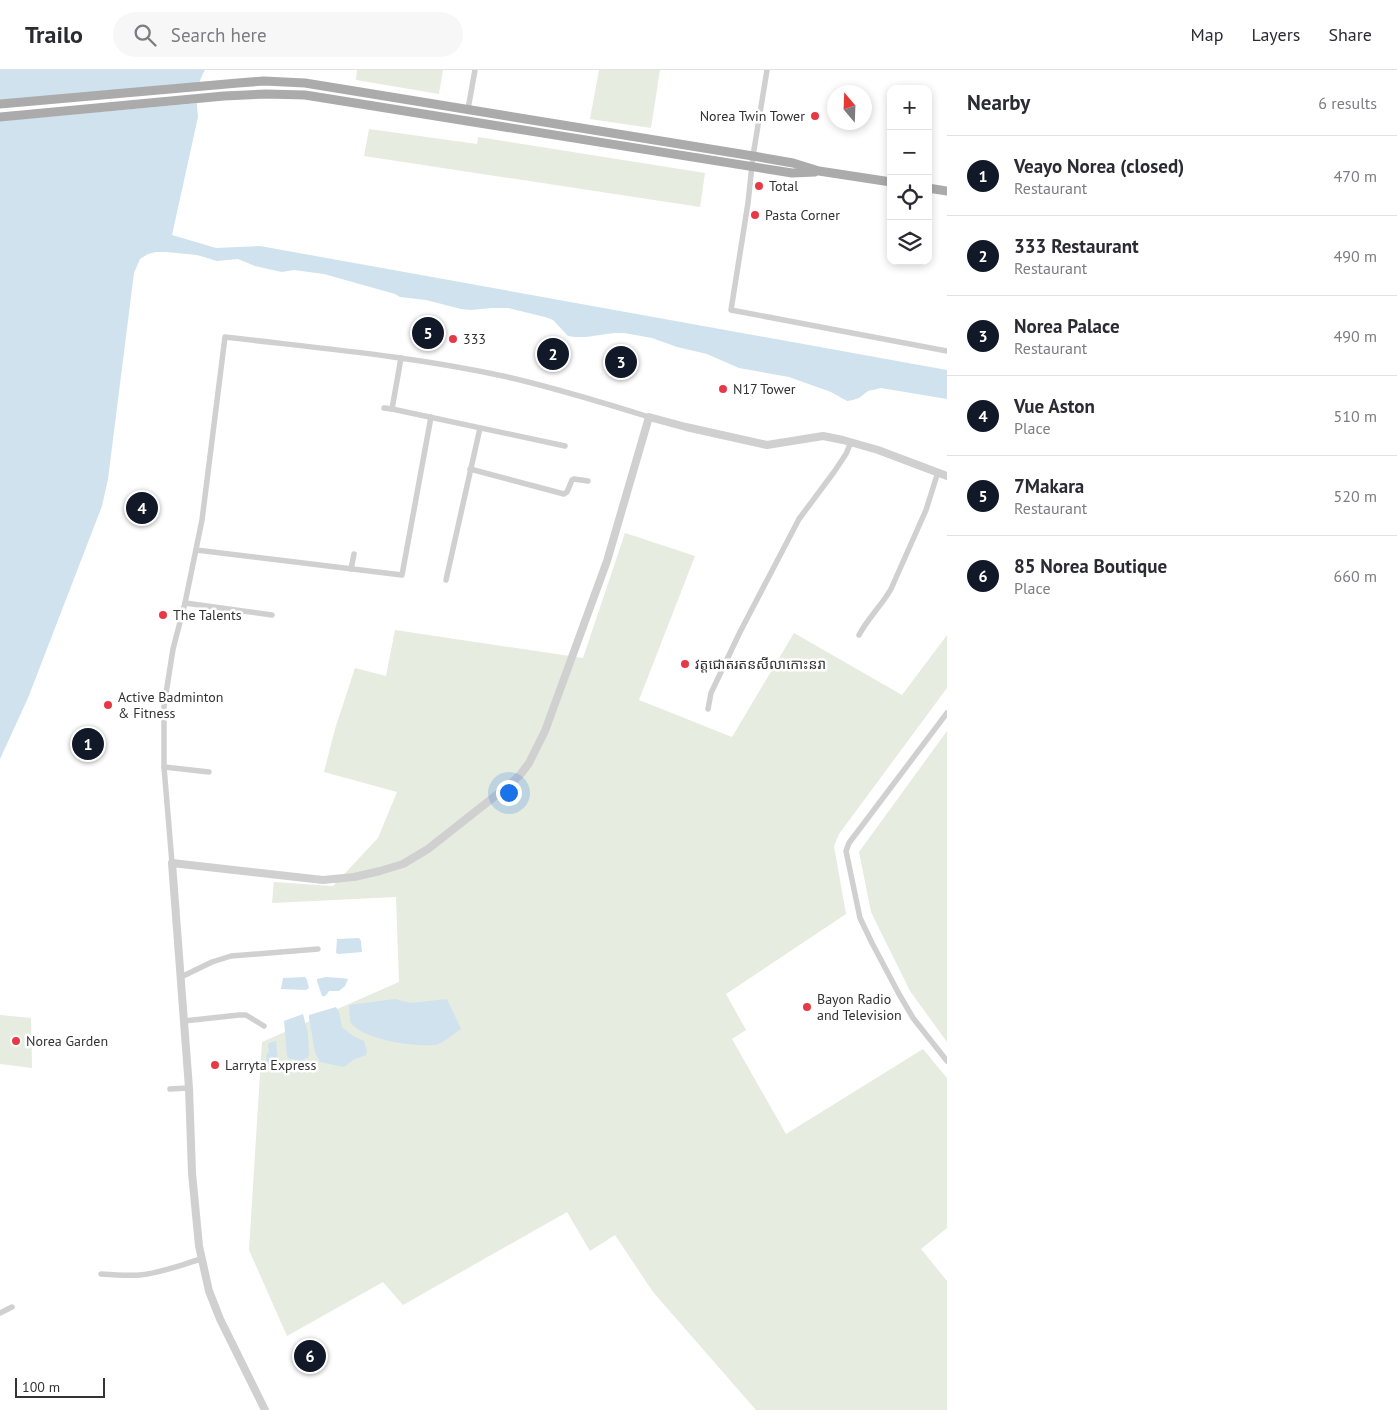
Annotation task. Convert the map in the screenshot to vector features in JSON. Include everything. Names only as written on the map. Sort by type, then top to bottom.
[{"type":"main road","points":[[0,104],[251,82],[305,83],[753,156],[793,163],[820,171],[887,181]]},
{"type":"main road","points":[[0,116],[251,94],[284,94],[325,97],[792,173],[820,171]]},
{"type":"main road","points":[[932,189],[947,191]]},
{"type":"street","points":[[468,109],[475,70]]},
{"type":"street","points":[[767,70],[731,310],[947,351]]},
{"type":"street","points":[[264,1410],[220,1319],[209,1291],[201,1259],[192,1173],[189,1088],[164,767],[164,706],[173,649],[185,603],[202,520],[224,337],[401,358],[502,376],[602,402],[649,418],[768,445],[823,436],[878,450],[947,476]]},
{"type":"street","points":[[392,409],[401,358]]},
{"type":"street","points":[[384,408],[565,446]]},
{"type":"street","points":[[196,550],[402,575],[431,418]]},
{"type":"street","points":[[172,863],[323,880],[380,871],[403,864],[428,849],[520,775],[529,763],[545,730],[607,561],[649,418]]},
{"type":"street","points":[[446,580],[480,428]]},
{"type":"street","points":[[708,709],[711,693],[770,572],[799,518],[834,472],[846,454],[851,442]]},
{"type":"street","points":[[470,469],[564,494],[567,492],[572,480],[588,480]]},
{"type":"street","points":[[859,636],[865,624],[892,589],[926,510],[938,472]]},
{"type":"street","points":[[351,569],[354,554]]},
{"type":"street","points":[[185,603],[272,615]]},
{"type":"street","points":[[947,713],[849,844],[846,851],[860,918],[868,935],[913,1018],[947,1061]]},
{"type":"street","points":[[164,767],[209,772]]},
{"type":"street","points":[[181,977],[212,962],[231,956],[318,949]]},
{"type":"street","points":[[184,1021],[239,1014],[246,1015],[264,1026]]},
{"type":"street","points":[[170,1089],[189,1088]]},
{"type":"street","points":[[101,1274],[118,1276],[141,1275],[163,1271],[201,1259]]},
{"type":"street","points":[[0,1313],[12,1307]]},
{"type":"shaded area","points":[[357,70],[443,70],[439,94],[356,80]]},
{"type":"shaded area","points":[[599,70],[660,70],[651,128],[590,119]]},
{"type":"shaded area","points":[[369,129],[477,144],[478,137],[705,173],[700,207],[364,156]]},
{"type":"shaded area","points":[[625,533],[695,556],[639,700],[732,737],[794,633],[902,695],[947,635],[947,688],[839,834],[834,846],[846,914],[726,994],[746,1030],[732,1039],[786,1134],[923,1049],[947,1078],[947,1228],[921,1249],[947,1281],[947,1410],[756,1410],[653,1292],[615,1235],[590,1251],[567,1212],[403,1305],[383,1282],[287,1336],[249,1250],[262,1042],[399,982],[396,897],[272,903],[274,882],[333,886],[378,838],[397,792],[324,772],[335,729],[355,668],[386,676],[395,630],[583,658]]},
{"type":"shaded area","points":[[947,731],[947,1042],[910,991],[871,912],[859,852]]},
{"type":"shaded area","name":"Norea Garden","points":[[0,1015],[31,1018],[32,1068],[0,1064]]},
{"type":"water","points":[[0,70],[205,70],[198,87],[198,117],[172,235],[216,248],[260,246],[947,370],[947,399],[881,388],[868,391],[859,398],[847,401],[831,392],[789,377],[739,368],[707,354],[677,347],[652,338],[624,333],[586,337],[568,336],[553,320],[508,308],[461,309],[426,300],[400,297],[324,274],[294,270],[282,272],[255,266],[238,259],[217,261],[197,255],[166,252],[148,254],[140,259],[134,273],[108,479],[102,506],[28,698],[0,759]]},
{"type":"water","points":[[359,938],[362,952],[336,953],[337,939]]},
{"type":"water","points":[[305,977],[309,988],[306,990],[281,989],[283,978]]},
{"type":"water","points":[[326,977],[348,979],[345,986],[339,991],[329,991],[325,996],[322,996],[317,979]]},
{"type":"water","points":[[395,999],[410,1003],[447,999],[461,1029],[438,1044],[416,1045],[378,1038],[357,1029],[351,1023],[349,1005]]},
{"type":"water","points":[[336,1007],[342,1027],[353,1036],[364,1041],[367,1051],[366,1055],[353,1060],[344,1067],[320,1062],[315,1052],[309,1018],[309,1015]]},
{"type":"water","points":[[303,1014],[308,1033],[309,1055],[307,1058],[296,1063],[294,1059],[290,1059],[287,1056],[284,1021]]},
{"type":"water","points":[[276,1041],[278,1061],[267,1064],[266,1056],[269,1051],[269,1043]]},
{"type":"pier","points":[[200,90],[199,103],[0,121],[0,100]]},
{"type":"place","name":"Norea Twin Tower","points":[[815,116]]},
{"type":"place","name":"Total","points":[[759,186]]},
{"type":"place","name":"Pasta Corner","points":[[755,215]]},
{"type":"place","name":"7Makara","points":[[428,333]]},
{"type":"place","name":"333","points":[[453,339]]},
{"type":"place","name":"333 Restaurant","points":[[553,354]]},
{"type":"place","name":"Norea Palace","points":[[621,362]]},
{"type":"place","name":"N17 Tower","points":[[723,389]]},
{"type":"place","name":"Vue Aston","points":[[142,508]]},
{"type":"place","name":"The Talents","points":[[163,615]]},
{"type":"place","name":"វត្តជោតរតនសីលាកោះនរា","points":[[685,664]]},
{"type":"place","name":"Active Badminton & Fitness","points":[[108,705]]},
{"type":"place","name":"Veayo Norea (closed)","points":[[88,744]]},
{"type":"place","name":"Bayon Radio and Television","points":[[807,1007]]},
{"type":"place","name":"Norea Garden","points":[[16,1041]]},
{"type":"place","name":"Larryta Express","points":[[215,1065]]},
{"type":"place","name":"85 Norea Boutique","points":[[310,1356]]}]
